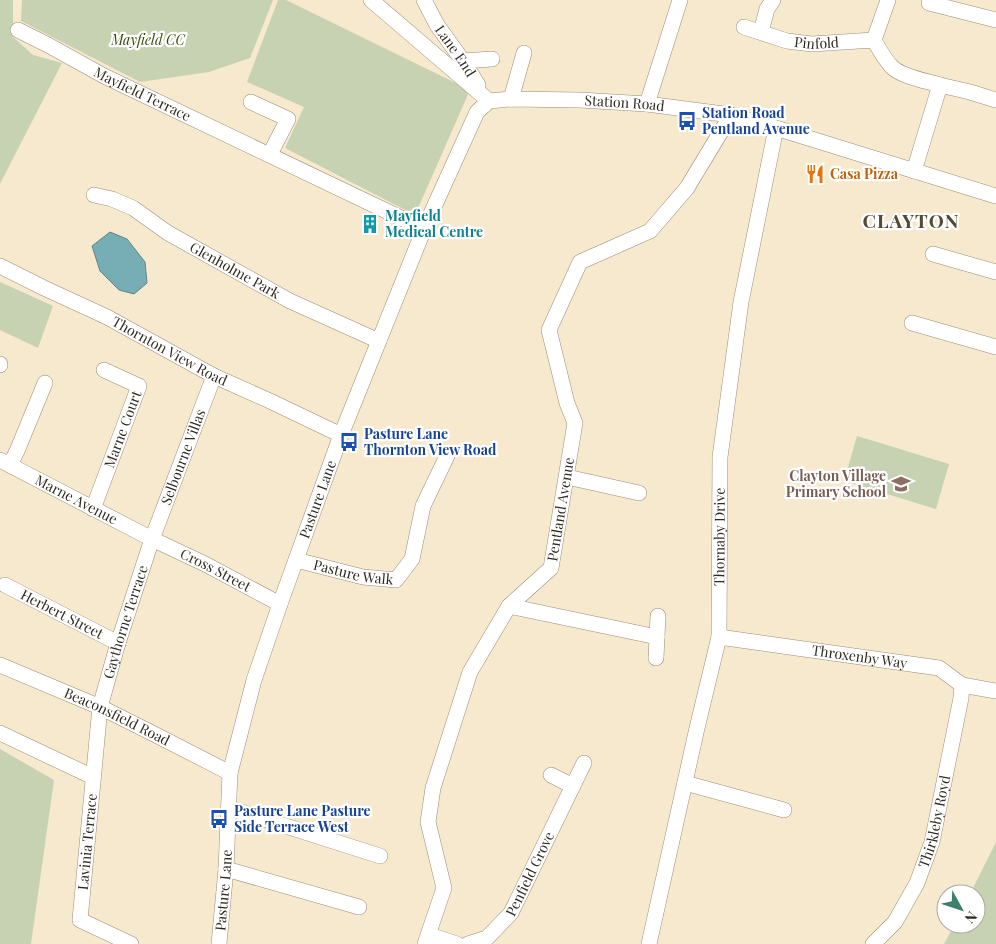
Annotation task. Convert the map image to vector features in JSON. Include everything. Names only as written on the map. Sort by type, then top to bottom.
[{"type":"street","points":[[371,0],[489,101],[511,99],[524,53]]},
{"type":"street","name":"Lane End","points":[[424,0],[437,25],[489,101]]},
{"type":"street","points":[[646,104],[680,0]]},
{"type":"street","points":[[761,32],[767,9],[773,0]]},
{"type":"street","points":[[888,0],[874,40],[893,68],[906,75],[996,100]]},
{"type":"street","points":[[929,2],[996,20]]},
{"type":"street","name":"Pinfold","points":[[744,27],[787,41],[812,44],[874,40]]},
{"type":"street","name":"Mayfield Terrace","points":[[18,30],[104,76],[424,229]]},
{"type":"street","points":[[463,61],[492,59]]},
{"type":"street","points":[[914,171],[940,85]]},
{"type":"street","name":"Station Road","points":[[511,99],[580,100],[646,104],[731,115],[996,196]]},
{"type":"street","name":"Pasture Lane","points":[[219,944],[226,869],[230,773],[254,680],[341,435],[424,229],[477,112],[489,101]]},
{"type":"street","points":[[251,102],[288,119],[270,154]]},
{"type":"street","name":"Pentland Avenue","points":[[427,940],[444,888],[428,822],[432,788],[470,672],[508,606],[551,568],[576,422],[567,404],[549,330],[580,262],[650,231],[687,188],[731,115]]},
{"type":"street","name":"Thornaby Drive","points":[[649,944],[719,637],[720,458],[741,302],[776,128]]},
{"type":"street","name":"Glenholme Park","points":[[94,196],[112,199],[133,208],[168,233],[290,301],[379,341]]},
{"type":"street","points":[[933,254],[996,272]]},
{"type":"street","name":"Thornton View Road","points":[[0,266],[107,317],[214,376],[341,435]]},
{"type":"street","points":[[912,323],[996,347]]},
{"type":"street","name":"Marne Court","points":[[93,509],[139,386],[104,370]]},
{"type":"street","name":"Selbourne Villas","points":[[152,539],[214,376]]},
{"type":"street","points":[[5,463],[17,451],[45,383]]},
{"type":"street","name":"Pasture Walk","points":[[296,560],[362,578],[396,580],[412,559],[423,506],[447,456]]},
{"type":"street","name":"Marne Avenue","points":[[5,463],[152,539]]},
{"type":"street","points":[[567,477],[639,493]]},
{"type":"street","name":"Cross Street","points":[[152,539],[205,564],[280,604]]},
{"type":"street","name":"Gaythorne Terrace","points":[[100,707],[118,643],[152,539]]},
{"type":"street","name":"Herbert Street","points":[[5,585],[118,643]]},
{"type":"street","points":[[508,606],[657,637]]},
{"type":"street","points":[[656,658],[658,616]]},
{"type":"street","name":"Throxenby Way","points":[[719,637],[939,668],[962,684],[996,691]]},
{"type":"street","name":"Beaconsfield Road","points":[[0,665],[100,707],[230,773]]},
{"type":"street","name":"Thirkleby Royd","points":[[873,944],[895,922],[917,884],[932,842],[961,698],[962,684]]},
{"type":"street","name":"Lavinia Terrace","points":[[100,707],[80,920],[131,944]]},
{"type":"street","points":[[0,733],[93,777]]},
{"type":"street","name":"Penfield Grove","points":[[468,944],[487,938],[511,913],[584,763]]},
{"type":"street","points":[[551,775],[573,786]]},
{"type":"street","points":[[685,783],[784,810]]},
{"type":"street","points":[[229,808],[380,856]]},
{"type":"street","points":[[226,869],[359,908]]},
{"type":"street","points":[[427,940],[457,944]]},
{"type":"green space","points":[[0,0],[13,0],[13,37],[33,55],[62,63],[0,184]]},
{"type":"green space","name":"Mayfield CC","points":[[22,0],[273,0],[250,58],[209,72],[140,82],[21,21]]},
{"type":"green space","points":[[278,0],[286,0],[470,90],[415,215],[285,148],[304,107],[247,82]]},
{"type":"green space","points":[[0,282],[53,306],[38,348],[0,330]]},
{"type":"green space","points":[[857,436],[949,464],[936,509],[844,481]]},
{"type":"green space","points":[[0,749],[54,780],[31,944],[0,944]]},
{"type":"green space","points":[[996,842],[996,944],[944,944],[950,934],[986,934],[986,884],[975,884]]},
{"type":"water","points":[[110,232],[127,239],[145,262],[147,283],[134,294],[119,290],[100,271],[92,246]]},
{"type":"place","name":"Station Road Pentland Avenue","points":[[687,121]]},
{"type":"place","name":"Casa Pizza","points":[[815,174]]},
{"type":"place","name":"Mayfield Medical Centre","points":[[370,224]]},
{"type":"place","name":"Pasture Lane Thornton View Road","points":[[349,442]]},
{"type":"place","name":"Clayton Village Primary School","points":[[901,484]]},
{"type":"place","name":"Pasture Lane Pasture Side Terrace West","points":[[219,819]]},
{"type":"district","name":"CLAYTON","points":[[911,221]]}]
